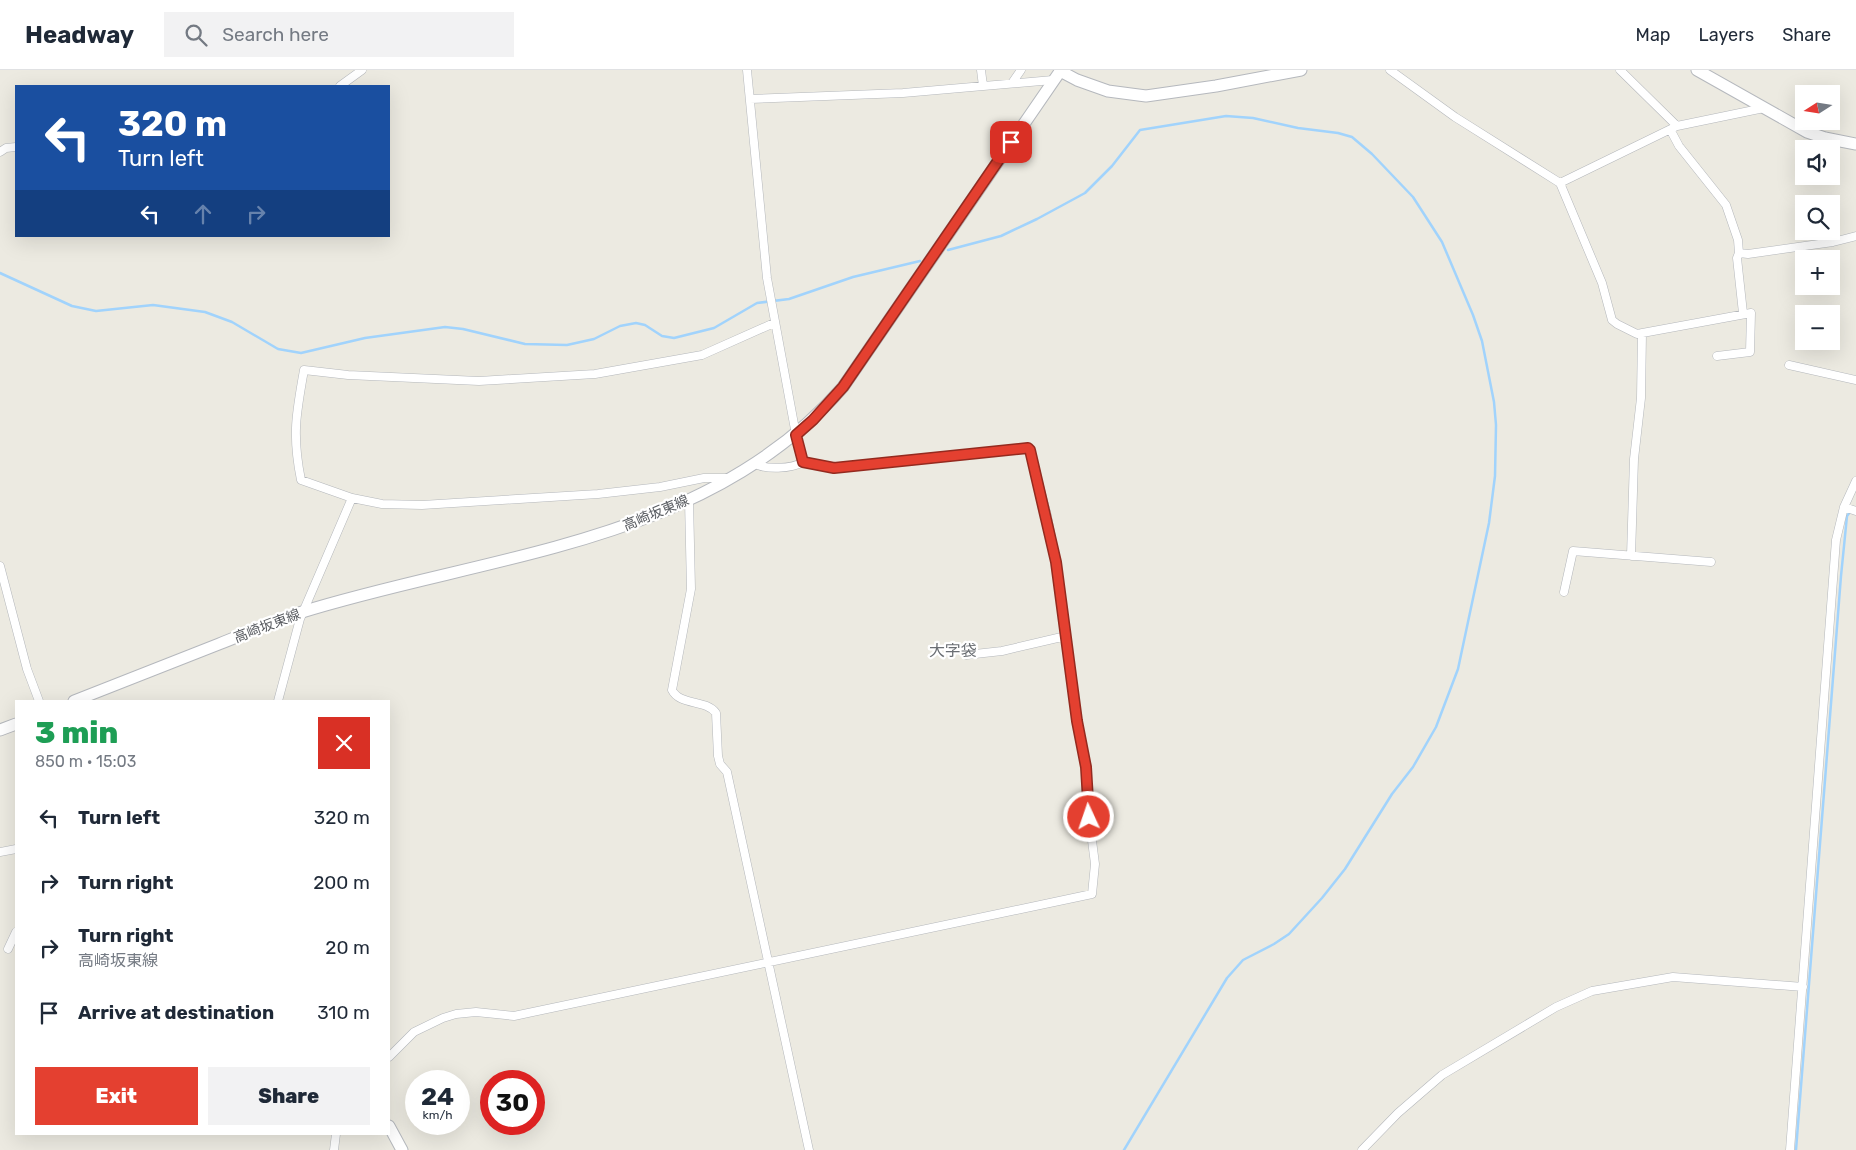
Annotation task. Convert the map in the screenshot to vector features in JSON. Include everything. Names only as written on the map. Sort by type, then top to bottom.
[{"type":"main road","points":[[1058,74],[1108,91],[1146,96],[1216,86],[1301,70]]},
{"type":"main road","points":[[1697,70],[1807,132],[1825,138],[1856,144]]},
{"type":"main road","name":"高崎坂東線","points":[[77,700],[303,612],[592,537],[652,517],[689,500],[754,464],[796,435],[848,381],[1058,74]]},
{"type":"main road","points":[[0,730],[15,724]]},
{"type":"main road","points":[[390,1128],[402,1150]]},
{"type":"street","points":[[341,85],[362,70]]},
{"type":"street","points":[[747,70],[766,272],[774,323],[803,462]]},
{"type":"street","points":[[981,70],[983,86]]},
{"type":"street","points":[[1012,83],[1020,70]]},
{"type":"street","points":[[1390,70],[1455,117],[1560,183],[1602,283],[1612,320],[1629,332],[1642,333],[1751,313],[1750,352],[1717,356]]},
{"type":"street","points":[[1620,70],[1674,128],[1679,146],[1726,205],[1738,240],[1739,253],[1737,258],[1743,313]]},
{"type":"street","points":[[750,100],[904,93],[1012,83],[1058,74]]},
{"type":"street","points":[[1560,183],[1674,128],[1764,108]]},
{"type":"street","points":[[2,150],[15,147]]},
{"type":"street","points":[[1739,253],[1748,254],[1833,242],[1856,236]]},
{"type":"street","points":[[729,478],[704,478],[660,487],[598,494],[502,501],[422,505],[382,504],[352,498],[301,480],[295,443],[295,423],[304,370],[348,375],[479,381],[595,374],[702,354],[774,323]]},
{"type":"street","points":[[1631,556],[1634,459],[1641,398],[1642,333]]},
{"type":"street","points":[[1789,365],[1856,380]]},
{"type":"street","points":[[390,1056],[414,1032],[456,1014],[476,1012],[514,1016],[1092,894],[1095,864],[1089,817],[1086,767],[1077,721],[1054,553],[1047,515],[1028,448],[834,468],[803,462],[798,466],[760,468],[754,464]]},
{"type":"street","points":[[1790,1150],[1836,540],[1844,506],[1856,480]]},
{"type":"street","points":[[278,700],[303,612],[352,498]]},
{"type":"street","points":[[689,500],[692,589],[672,690],[678,697],[706,705],[716,713],[718,756],[720,764],[727,772],[809,1150]]},
{"type":"street","points":[[1844,506],[1856,511]]},
{"type":"street","points":[[1564,592],[1573,551],[1711,562]]},
{"type":"street","points":[[0,566],[27,669],[39,700]]},
{"type":"street","points":[[966,655],[1002,651],[1066,636]]},
{"type":"street","points":[[0,852],[15,850]]},
{"type":"street","points":[[8,948],[15,934]]},
{"type":"street","points":[[1362,1150],[1398,1113],[1442,1075],[1556,1007],[1592,992],[1673,977],[1802,987]]},
{"type":"street","points":[[334,1150],[336,1135]]},
{"type":"waterway","points":[[948,250],[1001,236],[1085,193],[1112,166],[1140,130],[1226,116],[1253,118],[1298,128],[1338,133],[1352,137],[1372,154],[1413,197],[1442,242],[1482,341],[1494,402],[1496,425],[1495,476],[1489,523],[1458,669],[1436,727],[1413,767],[1392,794],[1345,869],[1322,898],[1289,934],[1243,960],[1227,978],[1124,1150]]},
{"type":"waterway","points":[[0,273],[72,306],[96,311],[153,305],[205,312],[232,322],[278,349],[301,353],[365,338],[445,327],[463,329],[525,344],[567,345],[594,339],[620,326],[636,323],[645,325],[662,336],[674,338],[714,328],[757,303],[789,299],[853,277],[920,261]]},
{"type":"waterway","points":[[1796,1150],[1841,576],[1847,516],[1850,512]]},
{"type":"district","name":"大字袋","points":[[953,650]]},
{"type":"route","points":[[1011,142],[857,368],[828,404],[796,435],[803,462],[834,468],[1028,448],[1030,450],[1047,515],[1056,562],[1077,721],[1086,767],[1089,817]]}]
